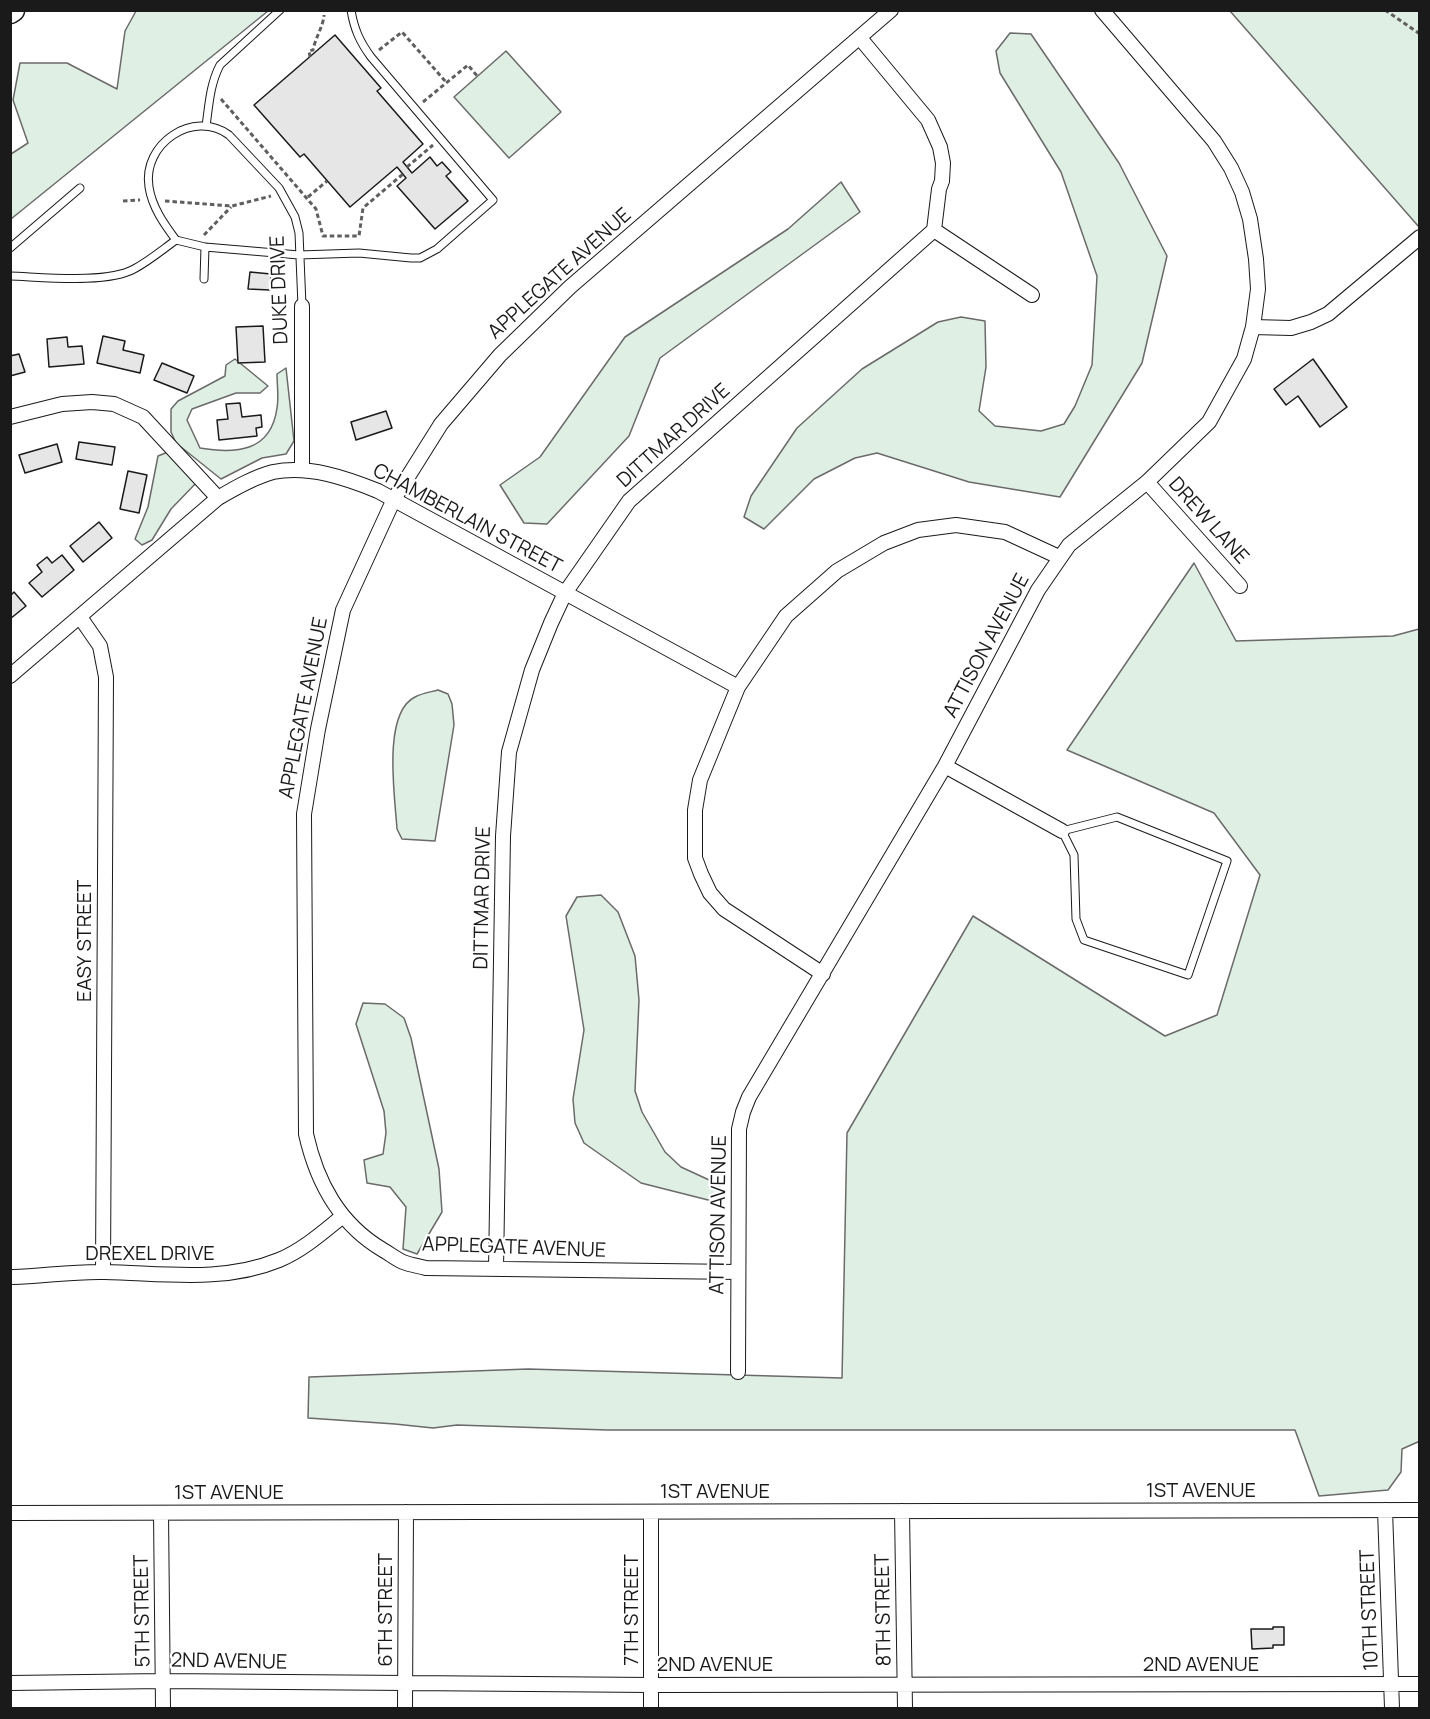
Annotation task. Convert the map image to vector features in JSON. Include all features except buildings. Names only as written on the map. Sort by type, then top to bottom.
[{"type":"street","name":"APPLEGATE AVENUE","points":[[738,1272],[426,1268],[403,1262],[366,1239],[344,1216],[326,1192],[311,1157],[306,1134],[304,814],[318,729],[343,610],[394,500],[441,424],[500,355],[570,286],[891,10]]},
{"type":"street","name":"ATTISON AVENUE","points":[[738,1372],[739,1129],[749,1097],[945,766],[1038,590],[1059,557],[1069,545],[1146,482],[1209,422],[1244,359],[1253,327],[1258,289],[1256,259],[1250,219],[1242,192],[1231,168],[1214,141],[1102,10]]},
{"type":"street","points":[[860,38],[928,120],[940,147],[943,163],[934,231],[1032,295]]},
{"type":"street","name":"DITTMAR DRIVE","points":[[496,1269],[503,836],[509,752],[532,670],[565,593],[629,501],[934,231]]},
{"type":"street","points":[[1253,327],[1290,328],[1328,314],[1419,237]]},
{"type":"street","name":"DUKE DRIVE","points":[[302,306],[302,470]]},
{"type":"street","points":[[10,417],[62,404],[92,402],[114,404],[143,417],[218,498]]},
{"type":"street","name":"CHAMBERLAIN STREET","points":[[10,676],[218,498],[242,484],[274,472],[302,470],[337,476],[368,487],[738,687]]},
{"type":"street","name":"DREW LANE","points":[[1146,482],[1240,586]]},
{"type":"street","points":[[823,974],[724,909],[710,892],[695,858],[695,810],[700,780],[738,687],[786,616],[837,571],[884,543],[918,530],[956,525],[1005,532],[1059,557]]},
{"type":"street","name":"EASY STREET","points":[[80,617],[100,645],[106,677],[103,1272]]},
{"type":"street","points":[[945,766],[1062,831]]},
{"type":"street","name":"DREXEL DRIVE","points":[[13,1278],[103,1272],[207,1276],[246,1270],[278,1260],[299,1250],[344,1216]]},
{"type":"street","name":"10TH STREET","points":[[1385,1510],[1392,1708]]},
{"type":"street","name":"1ST AVENUE","points":[[10,1513],[1419,1510]]},
{"type":"street","name":"8TH STREET","points":[[902,1511],[905,1708]]},
{"type":"street","name":"6TH STREET","points":[[405,1708],[406,1512]]},
{"type":"street","name":"7TH STREET","points":[[651,1512],[651,1708]]},
{"type":"street","name":"5TH STREET","points":[[161,1513],[163,1708]]},
{"type":"street","name":"2ND AVENUE","points":[[10,1683],[163,1681],[651,1685],[1419,1684]]},
{"type":"lane","points":[[280,10],[220,65],[210,95],[207,126],[183,129],[167,138],[155,152],[149,169],[148,185],[152,201],[163,222],[176,240],[205,247],[299,255],[359,253],[420,258],[436,249],[493,200],[371,57],[354,29],[351,10]]},
{"type":"lane","name":"DUKE DRIVE","points":[[207,126],[222,129],[229,135],[279,188],[295,217],[299,233],[302,306]]},
{"type":"lane","points":[[10,248],[80,189]]},
{"type":"lane","points":[[10,276],[98,278],[114,276],[133,270],[176,240]]},
{"type":"lane","points":[[204,279],[205,247]]},
{"type":"lane","points":[[1117,817],[1227,861],[1188,975],[1084,940],[1076,918],[1074,855],[1062,831],[1117,817]]},
{"type":"path","points":[[1385,10],[1419,34]]},
{"type":"path","points":[[310,57],[309,51],[313,50],[324,15]]},
{"type":"path","points":[[371,57],[402,32],[446,82]]},
{"type":"path","points":[[419,105],[468,65],[478,76]]},
{"type":"path","points":[[220,98],[316,209],[323,236],[359,236],[363,208],[403,174]]},
{"type":"path","points":[[407,167],[435,144]]},
{"type":"path","points":[[307,197],[327,181]]},
{"type":"path","points":[[165,201],[232,206],[273,195]]},
{"type":"path","points":[[123,201],[140,200]]},
{"type":"path","points":[[203,236],[232,206]]},
{"type":"green space","points":[[136,11],[268,11],[11,219],[11,154],[28,143],[13,100],[20,63],[67,63],[117,89],[125,31]]},
{"type":"green space","points":[[1230,11],[1419,11],[1419,227]]},
{"type":"green space","points":[[1010,33],[1031,34],[1119,163],[1167,256],[1142,363],[1060,497],[969,482],[877,453],[855,458],[814,479],[764,529],[744,517],[751,496],[797,428],[862,369],[938,322],[961,317],[985,321],[986,367],[979,411],[995,426],[1041,431],[1064,424],[1075,406],[1092,365],[1097,276],[1061,172],[1000,73],[996,51]]},
{"type":"green space","points":[[506,51],[561,112],[509,158],[454,97]]},
{"type":"green space","points":[[841,182],[860,212],[660,358],[629,436],[547,524],[524,523],[500,485],[540,457],[625,337],[788,229]]},
{"type":"green space","points":[[235,359],[268,386],[260,393],[236,393],[192,409],[187,420],[200,448],[239,450],[250,447],[268,434],[278,404],[277,374],[286,368],[294,441],[286,454],[262,458],[221,479],[176,443],[171,432],[171,409],[178,401],[225,376],[226,365]]},
{"type":"green space","points":[[168,452],[198,481],[171,509],[152,540],[142,545],[135,539],[148,507],[158,456]]},
{"type":"green space","points":[[1194,563],[1236,641],[1393,636],[1419,629],[1420,1441],[1402,1449],[1401,1472],[1388,1490],[1319,1496],[1295,1430],[607,1430],[457,1425],[433,1428],[308,1418],[309,1377],[528,1369],[842,1378],[847,1133],[973,916],[1165,1036],[1217,1015],[1260,875],[1214,813],[1067,750]]},
{"type":"green space","points":[[438,690],[448,694],[452,704],[454,725],[435,841],[402,839],[397,829],[393,777],[394,737],[398,720],[405,706],[415,697]]},
{"type":"green space","points":[[601,895],[618,912],[635,956],[639,1000],[635,1091],[642,1112],[665,1152],[681,1167],[720,1185],[716,1202],[641,1183],[584,1143],[575,1123],[573,1099],[584,1030],[566,916],[577,897]]},
{"type":"green space","points":[[363,1003],[385,1004],[404,1018],[411,1038],[439,1169],[442,1212],[417,1254],[403,1249],[406,1207],[390,1187],[367,1183],[364,1160],[383,1154],[386,1133],[384,1111],[356,1024]]}]
